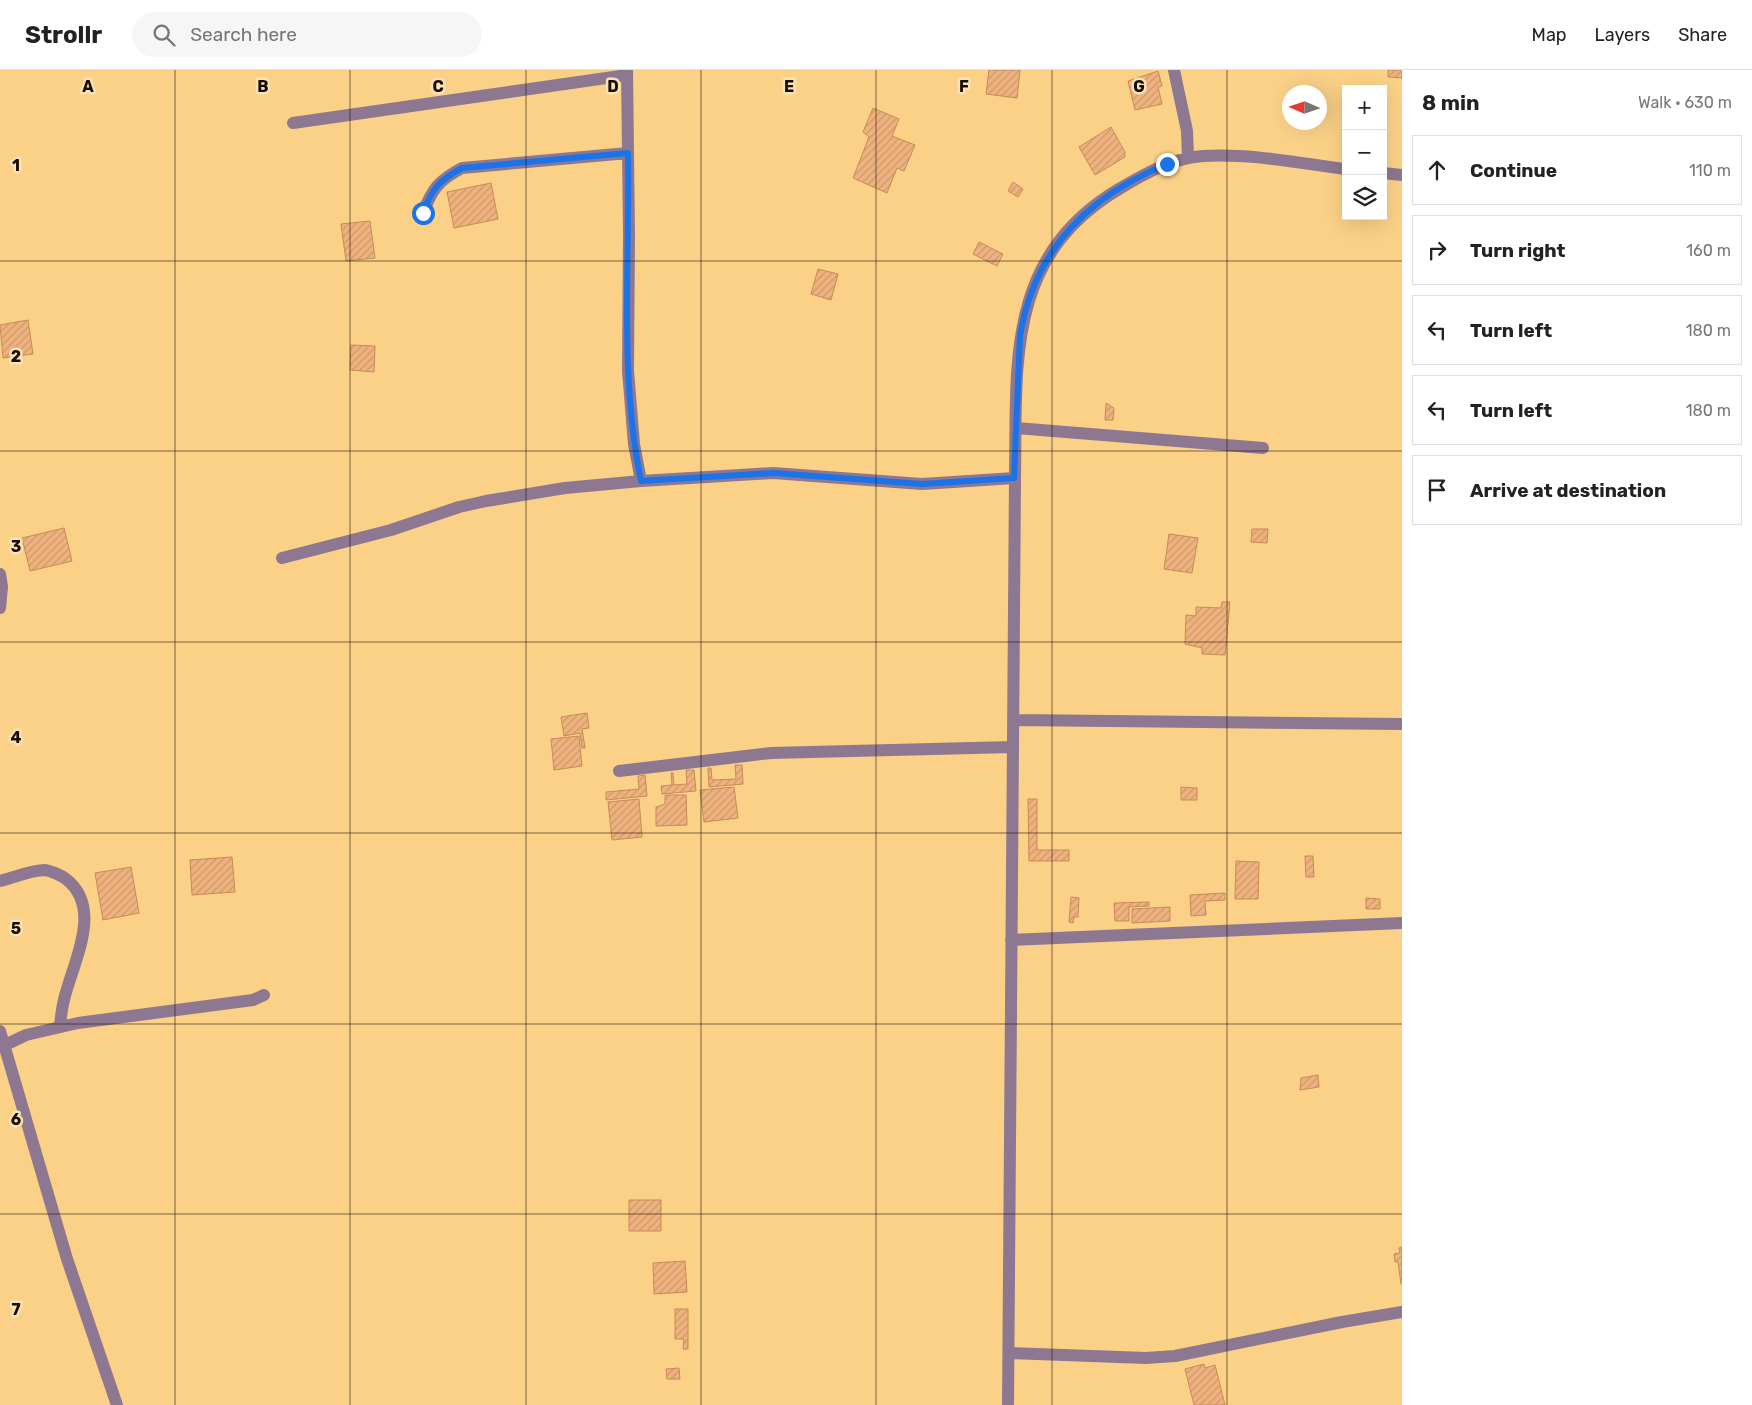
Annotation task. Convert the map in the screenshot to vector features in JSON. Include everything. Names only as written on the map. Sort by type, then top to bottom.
[{"type":"street","points":[[1174,70],[1187,131],[1188,158]]},
{"type":"street","points":[[293,123],[627,72],[628,371],[634,444],[641,481]]},
{"type":"street","points":[[423,213],[430,193],[445,177],[462,168],[628,153]]},
{"type":"street","points":[[1008,1405],[1014,478],[1021,327],[1028,299],[1043,264],[1066,232],[1094,205],[1133,180],[1154,170],[1188,158],[1227,156],[1342,168]]},
{"type":"street","points":[[1387,174],[1402,176]]},
{"type":"street","points":[[1016,428],[1263,448]]},
{"type":"street","points":[[282,558],[391,530],[459,507],[564,488],[774,473],[922,484],[1014,478]]},
{"type":"street","points":[[0,574],[2,587],[0,608]]},
{"type":"street","points":[[1013,720],[1402,724]]},
{"type":"street","points":[[619,771],[771,753],[1013,746]]},
{"type":"street","points":[[0,881],[45,870],[63,877],[74,886],[82,902],[84,932],[81,950],[67,988],[60,1026]]},
{"type":"street","points":[[1011,940],[1402,923]]},
{"type":"street","points":[[5,1045],[26,1035],[60,1026],[253,1000],[264,996]]},
{"type":"street","points":[[0,1032],[67,1259],[117,1405]]},
{"type":"street","points":[[1009,1353],[1146,1358],[1176,1356],[1402,1312]]},
{"type":"building","points":[[989,70],[1020,70],[1017,98],[986,94]]},
{"type":"building","points":[[1388,70],[1402,70],[1402,78],[1388,77]]},
{"type":"building","points":[[1158,71],[1162,86],[1158,87],[1162,104],[1135,110],[1128,81]]},
{"type":"building","points":[[873,108],[899,119],[892,136],[915,145],[904,171],[897,168],[887,193],[853,178],[869,137],[863,132]]},
{"type":"building","points":[[1111,127],[1125,152],[1125,157],[1095,175],[1079,147]]},
{"type":"building","points":[[1013,182],[1023,189],[1018,197],[1008,191]]},
{"type":"building","points":[[491,183],[498,219],[454,228],[447,192]]},
{"type":"building","points":[[370,221],[375,258],[346,261],[341,224]]},
{"type":"building","points":[[979,242],[1003,254],[997,266],[973,254]]},
{"type":"building","points":[[818,269],[838,274],[831,300],[811,294]]},
{"type":"building","points":[[28,320],[33,354],[3,358],[0,325]]},
{"type":"building","points":[[351,345],[375,346],[374,372],[350,370]]},
{"type":"building","points":[[1106,403],[1114,408],[1113,420],[1105,420]]},
{"type":"building","points":[[64,528],[72,561],[30,571],[22,538]]},
{"type":"building","points":[[1252,529],[1268,529],[1267,543],[1251,542]]},
{"type":"building","points":[[1169,534],[1198,538],[1192,573],[1164,569]]},
{"type":"building","points":[[1222,602],[1230,602],[1225,655],[1202,654],[1202,648],[1185,644],[1186,615],[1196,616],[1196,607],[1221,608]]},
{"type":"building","points":[[587,713],[589,728],[582,729],[585,748],[582,748],[580,733],[564,736],[561,717]]},
{"type":"building","points":[[579,736],[582,766],[554,770],[551,739]]},
{"type":"building","points":[[735,765],[742,765],[743,784],[709,787],[708,768],[711,768],[712,780],[736,779]]},
{"type":"building","points":[[686,770],[694,770],[696,791],[662,794],[661,786],[672,785],[671,773],[673,773],[674,785],[687,784]]},
{"type":"building","points":[[645,775],[647,796],[606,800],[606,792],[639,789],[638,776]]},
{"type":"building","points":[[734,787],[738,818],[704,822],[700,790]]},
{"type":"building","points":[[1181,787],[1197,788],[1197,800],[1181,800]]},
{"type":"building","points":[[665,795],[686,795],[687,825],[656,826],[656,807],[665,804]]},
{"type":"building","points":[[639,799],[642,837],[612,840],[608,802]]},
{"type":"building","points":[[1028,799],[1037,799],[1037,850],[1069,850],[1069,861],[1029,861]]},
{"type":"building","points":[[1305,856],[1313,856],[1314,877],[1306,877]]},
{"type":"building","points":[[232,857],[235,892],[192,895],[190,860]]},
{"type":"building","points":[[1236,861],[1259,862],[1258,899],[1235,899]]},
{"type":"building","points":[[131,867],[139,913],[103,920],[95,873]]},
{"type":"building","points":[[1225,893],[1225,900],[1205,901],[1206,915],[1191,916],[1190,895]]},
{"type":"building","points":[[1071,897],[1079,898],[1078,917],[1074,917],[1073,923],[1069,922]]},
{"type":"building","points":[[1366,898],[1380,899],[1380,909],[1366,909]]},
{"type":"building","points":[[1149,902],[1149,906],[1129,907],[1129,921],[1115,921],[1114,903]]},
{"type":"building","points":[[1170,907],[1170,921],[1132,923],[1132,909]]},
{"type":"building","points":[[1318,1075],[1319,1087],[1300,1090],[1301,1078]]},
{"type":"building","points":[[629,1200],[661,1200],[661,1231],[629,1231]]},
{"type":"building","points":[[1402,1247],[1401,1284],[1398,1262],[1395,1262],[1394,1254],[1400,1253],[1399,1248]]},
{"type":"building","points":[[685,1261],[687,1292],[654,1294],[653,1263]]},
{"type":"building","points":[[675,1309],[688,1309],[688,1349],[683,1349],[684,1339],[675,1339]]},
{"type":"building","points":[[1204,1364],[1205,1368],[1215,1365],[1225,1405],[1194,1405],[1185,1369]]},
{"type":"building","points":[[679,1368],[680,1379],[667,1379],[666,1369]]},
{"type":"route","points":[[423,213],[430,193],[445,177],[462,168],[628,153],[628,371],[634,444],[641,481],[774,473],[922,484],[944,483],[1014,478],[1020,336],[1028,299],[1043,264],[1066,232],[1094,205],[1133,180],[1167,164]]}]
